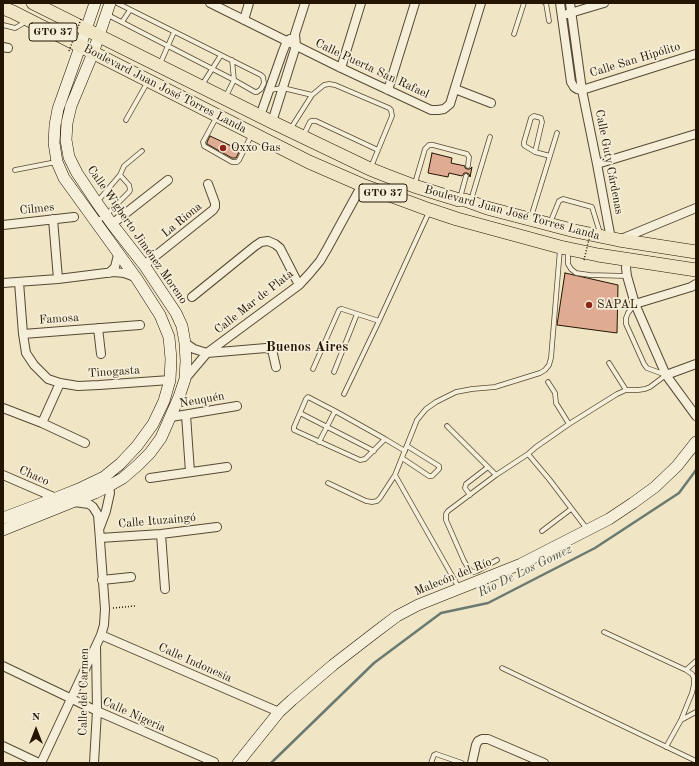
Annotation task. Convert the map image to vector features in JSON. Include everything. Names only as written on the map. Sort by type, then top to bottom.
[{"type":"main road","name":"Boulevard Juan José Torres Landa","points":[[33,3],[83,24],[98,36],[303,137],[370,169],[414,186],[549,225],[606,237],[696,252]]},
{"type":"main road","name":"Boulevard Juan José Torres Landa","points":[[3,8],[28,20],[75,48],[93,53],[309,162],[362,185],[456,219],[564,248],[627,260],[696,270]]},
{"type":"street","name":"Calle Wigberto Jiménez Moreno","points":[[3,530],[72,502],[106,481],[137,446],[152,424],[164,401],[170,380],[171,359],[169,337],[160,314],[137,279],[64,178],[57,162],[54,143],[58,109],[83,24],[95,3]]},
{"type":"street","name":"Calle Puerta San Rafael","points":[[210,3],[340,68],[431,110],[444,109],[450,104],[481,3]]},
{"type":"street","points":[[244,20],[249,3]]},
{"type":"street","points":[[266,119],[283,88],[296,46],[295,34],[305,3]]},
{"type":"street","points":[[340,68],[361,3]]},
{"type":"street","points":[[388,90],[415,3]]},
{"type":"street","name":"Calle Guty Cárdenas","points":[[560,3],[571,82],[574,87],[582,90]]},
{"type":"street","name":"Calle Guty Cárdenas","points":[[570,3],[582,90],[597,164],[606,237]]},
{"type":"street","points":[[562,16],[604,3]]},
{"type":"street","name":"Calle Wigberto Jiménez Moreno","points":[[3,518],[81,488],[123,478],[150,453],[161,438],[179,397],[185,378],[185,343],[182,326],[176,313],[144,265],[77,174],[70,157],[66,140],[67,123],[71,106],[93,53],[108,8]]},
{"type":"street","points":[[266,119],[270,90],[287,41],[295,34]]},
{"type":"street","name":"Calle San Hipólito","points":[[582,90],[696,54]]},
{"type":"street","points":[[455,89],[491,103]]},
{"type":"street","points":[[597,164],[696,134]]},
{"type":"street","points":[[109,219],[168,180]]},
{"type":"street","name":"La Riona","points":[[144,265],[213,210],[215,203],[208,184]]},
{"type":"street","name":"Calle Mar de Plata","points":[[185,378],[207,353],[299,284],[310,273],[320,261],[362,185]]},
{"type":"street","points":[[606,237],[696,208]]},
{"type":"street","name":"Cilmes","points":[[3,225],[74,217]]},
{"type":"street","points":[[53,219],[58,279]]},
{"type":"street","points":[[192,297],[255,246],[261,242],[268,241],[280,248],[299,284]]},
{"type":"street","points":[[109,273],[115,267],[117,251]]},
{"type":"street","points":[[627,260],[627,276],[635,304],[666,375],[696,416]]},
{"type":"street","points":[[3,283],[109,273],[124,273],[137,279]]},
{"type":"street","points":[[18,282],[26,353],[34,365],[48,378],[60,383],[42,424]]},
{"type":"street","points":[[635,304],[691,287],[696,284]]},
{"type":"street","name":"Famosa","points":[[23,334],[140,325]]},
{"type":"street","points":[[98,328],[101,354]]},
{"type":"street","points":[[185,343],[194,349],[207,353],[266,348],[272,350],[276,367]]},
{"type":"street","points":[[666,375],[696,364]]},
{"type":"street","name":"Tinogasta","points":[[60,383],[78,386],[170,380]]},
{"type":"street","name":"Neuquén","points":[[171,417],[237,406]]},
{"type":"street","points":[[3,408],[85,443]]},
{"type":"street","points":[[186,415],[190,472]]},
{"type":"street","name":"Malecón del Río","points":[[238,763],[279,712],[333,665],[397,616],[418,605],[521,564],[609,519],[655,487],[677,466],[696,442]]},
{"type":"street","points":[[150,478],[227,467]]},
{"type":"street","name":"Chaco","points":[[3,475],[56,498]]},
{"type":"street","name":"Calle del Carmen","points":[[99,528],[103,520],[110,494],[106,481]]},
{"type":"street","name":"Calle del Carmen","points":[[72,502],[89,504],[93,507],[98,515],[100,538],[105,609],[104,625],[96,644],[97,711],[94,763]]},
{"type":"street","name":"Calle Ituzaingó","points":[[100,538],[161,534],[217,527]]},
{"type":"street","points":[[161,534],[165,589]]},
{"type":"street","points":[[102,580],[131,577]]},
{"type":"street","name":"Calle Indonesia","points":[[101,635],[279,712]]},
{"type":"street","points":[[3,746],[40,763],[96,644]]},
{"type":"street","name":"Calle Nigeria","points":[[3,666],[70,699],[214,762]]},
{"type":"street","points":[[472,763],[476,745],[478,741],[482,739],[488,739],[522,759],[544,763]]},
{"type":"lane","points":[[108,8],[122,22],[255,92],[260,91],[264,83],[261,75],[117,3]]},
{"type":"lane","points":[[514,34],[524,3]]},
{"type":"lane","points":[[546,3],[549,20]]},
{"type":"lane","points":[[122,22],[130,10]]},
{"type":"lane","points":[[3,25],[12,28],[18,27],[28,20]]},
{"type":"lane","points":[[159,66],[174,32]]},
{"type":"lane","points":[[201,86],[221,55]]},
{"type":"lane","points":[[225,98],[234,80],[232,60]]},
{"type":"lane","points":[[126,120],[148,80]]},
{"type":"lane","points":[[290,130],[312,95],[324,85],[335,85],[389,108],[392,110],[392,116],[370,169]]},
{"type":"lane","points":[[270,90],[283,88],[312,95]]},
{"type":"lane","points":[[217,115],[203,142],[204,146],[232,162],[237,162],[239,160],[252,133]]},
{"type":"lane","points":[[535,152],[542,122],[541,118],[534,116],[530,118],[524,142],[525,146],[535,152],[550,156]]},
{"type":"lane","points":[[303,137],[310,122],[316,120],[378,150]]},
{"type":"lane","points":[[531,220],[557,133]]},
{"type":"lane","points":[[465,201],[490,137]]},
{"type":"lane","points":[[414,186],[426,149],[429,145],[467,154],[469,157],[468,166]]},
{"type":"lane","points":[[97,202],[120,175],[124,166],[142,151]]},
{"type":"lane","points":[[15,170],[57,162]]},
{"type":"lane","points":[[96,222],[109,219],[130,190],[130,185],[120,175]]},
{"type":"lane","points":[[465,201],[466,176]]},
{"type":"lane","points":[[549,225],[559,201],[563,199],[592,207],[606,237]]},
{"type":"lane","points":[[344,394],[379,322],[430,210]]},
{"type":"lane","points":[[564,248],[568,264],[576,273],[627,276]]},
{"type":"lane","points":[[328,483],[366,501],[376,501],[380,498],[395,475],[417,420],[426,409],[456,392],[495,387],[540,373],[545,370],[549,365],[551,358],[564,248]]},
{"type":"lane","points":[[635,304],[628,313],[626,324],[647,368],[666,375]]},
{"type":"lane","points":[[313,369],[339,310],[342,309],[379,322]]},
{"type":"lane","points":[[334,372],[357,314]]},
{"type":"lane","points":[[609,363],[626,390]]},
{"type":"lane","points":[[497,560],[477,571],[471,571],[469,569],[446,520],[446,514],[448,511],[496,475],[569,424],[617,394],[626,390],[645,389],[666,375]]},
{"type":"lane","points":[[548,382],[555,392],[556,403],[569,424]]},
{"type":"lane","points":[[385,439],[365,459],[360,460],[294,430],[294,427],[308,397],[335,411],[385,439],[405,451]]},
{"type":"lane","points":[[319,442],[335,411]]},
{"type":"lane","points":[[300,413],[374,451]]},
{"type":"lane","points":[[447,426],[496,475]]},
{"type":"lane","points":[[402,458],[429,476],[432,476],[439,469],[439,466],[407,446]]},
{"type":"lane","points":[[528,454],[587,529]]},
{"type":"lane","points":[[470,495],[465,488],[466,484],[488,467]]},
{"type":"lane","points":[[395,475],[460,588]]},
{"type":"lane","points":[[542,531],[571,509]]},
{"type":"lane","points":[[604,632],[692,674],[694,678],[694,692],[666,747]]},
{"type":"lane","points":[[686,670],[696,661]]},
{"type":"lane","points":[[502,668],[696,761]]},
{"type":"lane","points":[[681,720],[696,712]]},
{"type":"lane","points":[[431,763],[434,755],[436,754],[462,763]]},
{"type":"path","points":[[75,48],[83,24]]},
{"type":"path","points":[[584,260],[606,237]]},
{"type":"path","points":[[105,609],[135,606]]},
{"type":"building","name":"Oxxo Gas","points":[[210,136],[240,150],[236,158],[232,158],[207,144]]},
{"type":"building","points":[[432,153],[452,158],[451,163],[465,166],[467,169],[472,167],[470,177],[467,173],[464,173],[462,176],[449,173],[448,177],[428,173]]},
{"type":"building","name":"SAPAL","points":[[565,273],[618,285],[617,333],[557,325]]},
{"type":"waterway","name":"Rio De Los Gomez","points":[[271,763],[374,663],[441,613],[488,603],[595,548],[679,493],[696,470]]},
{"type":"place","name":"Oxxo Gas","points":[[223,148]]},
{"type":"place","name":"SAPAL","points":[[589,305]]},
{"type":"district","name":"Buenos Aires","points":[[307,347]]}]
